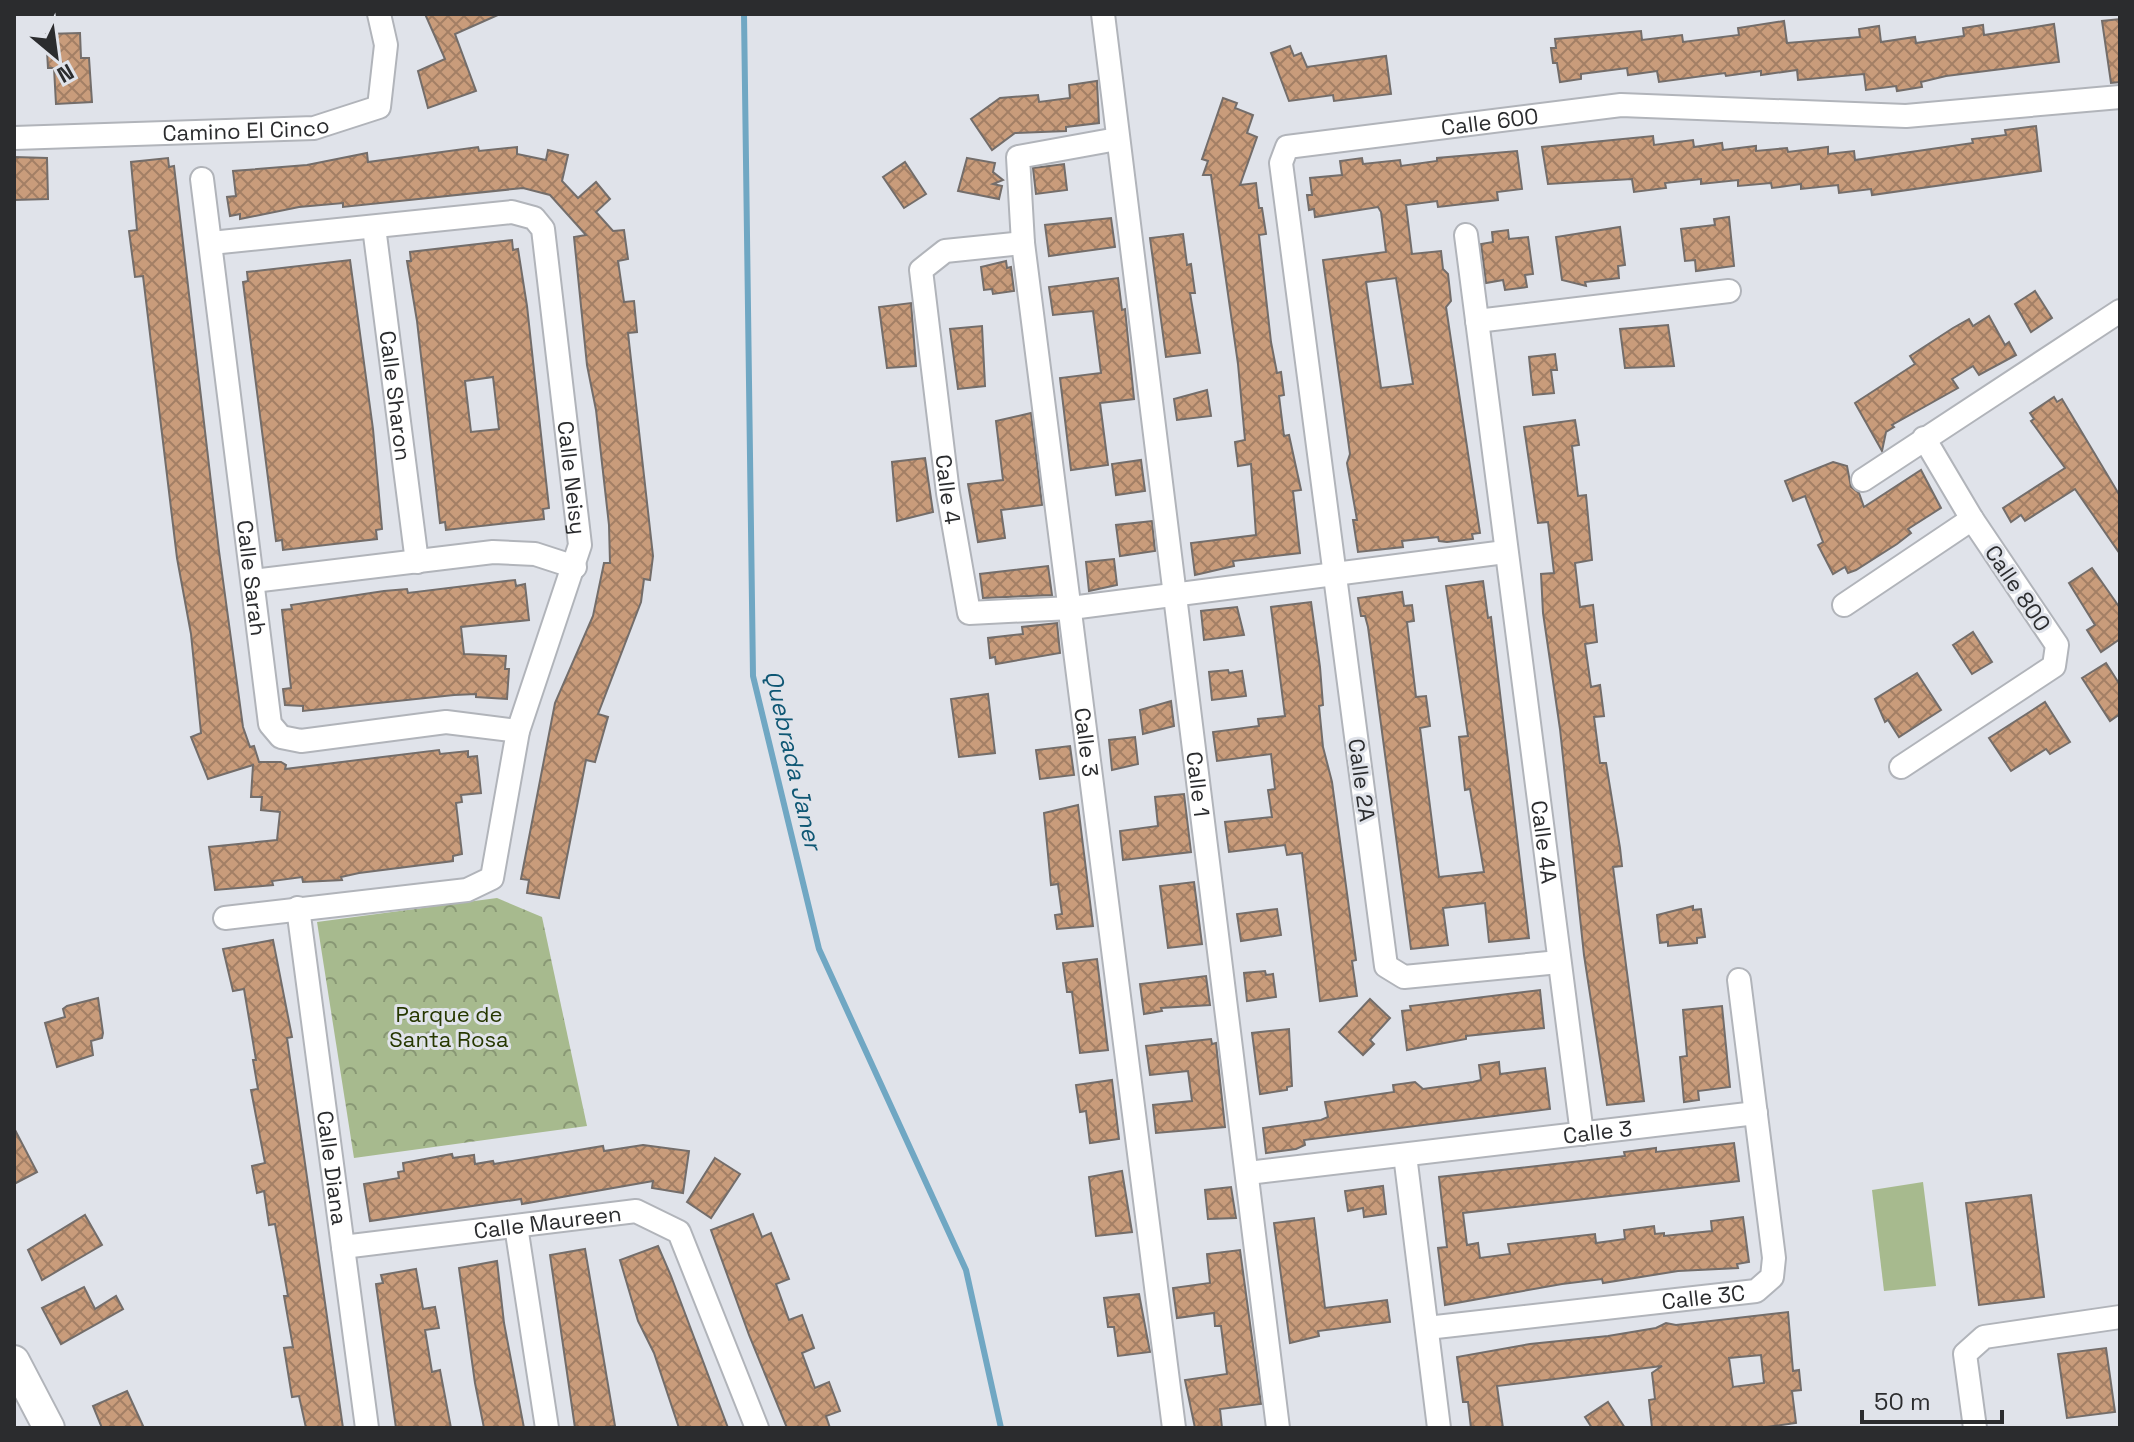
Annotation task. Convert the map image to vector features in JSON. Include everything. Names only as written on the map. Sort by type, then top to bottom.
[{"type":"main road","points":[[14,1361],[49,1428]]},
{"type":"street","name":"Camino El Cinco","points":[[14,138],[314,128],[379,107],[386,45],[379,14]]},
{"type":"street","name":"Calle 1","points":[[1103,14],[1278,1428]]},
{"type":"street","name":"Calle 600","points":[[1334,573],[1281,163],[1287,147],[1621,105],[1906,116],[2120,97]]},
{"type":"street","name":"Calle 3","points":[[1117,139],[1018,157],[1023,243],[1174,1428]]},
{"type":"street","name":"Calle Sarah","points":[[202,179],[270,724],[281,737],[301,741],[446,722],[518,731]]},
{"type":"street","name":"Calle Neisy","points":[[211,243],[512,212],[534,218],[543,229],[580,545],[518,731],[492,878],[467,890],[225,918]]},
{"type":"street","name":"Calle Sharon","points":[[374,227],[417,562]]},
{"type":"street","name":"Calle 4A","points":[[1466,235],[1582,1134]]},
{"type":"street","name":"Calle 4","points":[[1023,243],[945,251],[921,270],[948,493],[969,613],[1071,608],[1505,552]]},
{"type":"street","points":[[1477,321],[1729,291]]},
{"type":"street","points":[[1863,480],[1924,438],[2043,365],[2120,311]]},
{"type":"street","name":"Calle 800","points":[[1901,767],[2054,666],[2057,645],[1972,519],[1924,438]]},
{"type":"street","points":[[1844,605],[1972,519]]},
{"type":"street","points":[[253,581],[507,553],[535,554],[575,567]]},
{"type":"street","name":"Calle 2A","points":[[1334,573],[1386,966],[1404,977],[1559,962]]},
{"type":"street","name":"Calle Diana","points":[[298,908],[367,1428]]},
{"type":"street","name":"Calle 3C","points":[[1427,1328],[1756,1291],[1772,1277],[1774,1258],[1739,980]]},
{"type":"street","name":"Calle 3","points":[[1248,1173],[1756,1113]]},
{"type":"street","points":[[1405,1155],[1439,1428]]},
{"type":"street","name":"Calle Maureen","points":[[343,1247],[636,1211],[679,1232],[757,1428]]},
{"type":"street","points":[[516,1226],[547,1428]]},
{"type":"street","points":[[1975,1428],[1965,1354],[1984,1337],[2120,1317]]},
{"type":"green space","name":"Parque de Santa Rosa","points":[[497,898],[542,917],[587,1126],[354,1158],[317,922]]},
{"type":"green space","points":[[1923,1182],[1936,1286],[1884,1291],[1872,1190]]},
{"type":"building","points":[[425,14],[500,14],[455,34],[476,91],[428,108],[418,71],[445,59]]},
{"type":"building","points":[[2120,19],[2120,82],[2111,83],[2102,21]]},
{"type":"building","points":[[1784,21],[1787,43],[1860,37],[1859,29],[1879,26],[1881,42],[1915,37],[1916,43],[1964,36],[1963,28],[1983,25],[1984,35],[2054,24],[2059,62],[1946,76],[1921,82],[1922,87],[1897,91],[1896,86],[1866,90],[1864,74],[1798,80],[1797,70],[1761,75],[1761,71],[1726,76],[1725,73],[1659,82],[1657,71],[1628,75],[1627,68],[1581,74],[1581,79],[1560,82],[1557,63],[1553,63],[1551,48],[1556,48],[1555,39],[1641,31],[1642,40],[1682,35],[1683,42],[1739,35],[1738,28]]},
{"type":"building","points":[[80,33],[81,58],[89,58],[92,102],[56,104],[54,68],[48,68],[46,34]]},
{"type":"building","points":[[1290,46],[1294,56],[1301,53],[1307,67],[1386,56],[1391,94],[1334,101],[1333,95],[1289,101],[1271,53]]},
{"type":"building","points":[[1097,81],[1099,123],[1066,127],[1066,131],[1015,133],[992,150],[971,119],[1000,98],[1038,95],[1039,102],[1070,98],[1069,85]]},
{"type":"building","points":[[1223,98],[1237,103],[1235,108],[1253,115],[1247,133],[1257,137],[1240,185],[1256,183],[1259,208],[1262,208],[1266,234],[1259,235],[1271,342],[1277,373],[1281,372],[1284,395],[1279,396],[1284,436],[1289,435],[1301,490],[1293,491],[1300,553],[1233,561],[1234,566],[1195,575],[1191,543],[1256,535],[1251,464],[1238,466],[1235,442],[1245,440],[1238,364],[1211,175],[1203,175],[1208,161],[1202,159]]},
{"type":"building","points":[[2036,126],[2041,171],[1872,195],[1871,189],[1839,193],[1838,185],[1801,189],[1801,184],[1772,188],[1771,183],[1738,186],[1738,180],[1701,184],[1701,179],[1665,183],[1666,188],[1634,192],[1632,179],[1548,184],[1542,147],[1653,136],[1654,145],[1693,140],[1694,147],[1722,143],[1723,150],[1756,146],[1756,151],[1787,148],[1788,152],[1828,147],[1828,154],[1854,151],[1855,160],[1973,143],[1972,139],[2006,135],[2005,130]]},
{"type":"building","points":[[478,147],[479,151],[517,147],[517,154],[546,160],[548,150],[568,155],[562,181],[578,198],[596,182],[610,199],[596,212],[613,231],[624,230],[628,259],[618,261],[624,302],[634,301],[637,332],[628,333],[653,556],[650,580],[644,579],[641,602],[598,714],[608,717],[595,762],[586,760],[559,898],[527,893],[529,880],[521,879],[555,703],[593,616],[604,563],[610,563],[609,525],[596,410],[587,365],[574,237],[586,235],[550,195],[523,188],[343,207],[343,203],[299,207],[240,219],[240,214],[230,216],[227,197],[236,196],[233,171],[307,165],[367,153],[368,162]]},
{"type":"building","points":[[1517,151],[1522,189],[1497,192],[1498,200],[1438,207],[1437,201],[1406,205],[1412,254],[1441,251],[1443,269],[1448,274],[1451,301],[1446,307],[1480,533],[1472,534],[1473,539],[1447,542],[1439,541],[1438,537],[1402,541],[1403,547],[1358,552],[1353,520],[1357,520],[1347,463],[1350,454],[1323,260],[1386,252],[1381,212],[1378,207],[1315,217],[1314,209],[1309,210],[1307,195],[1312,195],[1310,178],[1342,175],[1340,161],[1362,158],[1363,164],[1400,160],[1401,166],[1437,161],[1437,158]],"holes":[[[1396,278],[1413,384],[1381,388],[1366,282]]]},
{"type":"building","points":[[14,157],[47,158],[48,199],[14,200]]},
{"type":"building","points":[[168,158],[169,167],[174,166],[219,551],[243,727],[250,747],[254,746],[259,762],[281,762],[286,765],[285,769],[439,750],[440,754],[468,751],[468,757],[477,756],[481,793],[461,795],[462,802],[456,803],[462,854],[453,856],[453,861],[359,873],[341,877],[342,880],[303,882],[302,877],[272,881],[273,885],[215,890],[209,847],[277,840],[280,812],[261,810],[262,797],[251,797],[253,765],[208,779],[191,737],[201,733],[191,634],[177,558],[143,276],[135,277],[129,231],[137,230],[131,162]]},
{"type":"building","points":[[967,158],[995,163],[993,172],[1003,180],[993,184],[1002,186],[999,199],[958,191]]},
{"type":"building","points":[[905,162],[926,194],[904,208],[883,177]]},
{"type":"building","points":[[1064,164],[1067,190],[1036,194],[1033,168]]},
{"type":"building","points":[[1729,217],[1734,266],[1696,271],[1695,260],[1685,261],[1681,229],[1715,225],[1714,219]]},
{"type":"building","points":[[1111,218],[1115,247],[1049,256],[1045,225]]},
{"type":"building","points":[[1620,227],[1625,265],[1618,266],[1619,278],[1585,282],[1586,286],[1562,280],[1556,237]]},
{"type":"building","points":[[1508,230],[1509,239],[1528,237],[1533,274],[1525,275],[1527,287],[1505,290],[1503,280],[1486,283],[1481,244],[1493,242],[1492,232]]},
{"type":"building","points":[[1183,234],[1187,265],[1191,264],[1195,293],[1190,293],[1200,353],[1166,357],[1150,238]]},
{"type":"building","points":[[512,240],[513,250],[518,249],[549,508],[543,509],[544,519],[446,530],[445,522],[440,523],[417,321],[407,261],[411,261],[410,252]],"holes":[[[493,377],[499,429],[471,432],[465,381]]]},
{"type":"building","points":[[350,260],[373,429],[382,529],[376,530],[377,539],[283,550],[282,540],[276,541],[243,282],[248,281],[247,272]]},
{"type":"building","points":[[1006,261],[1007,268],[1011,267],[1014,291],[993,294],[992,289],[984,290],[981,267]]},
{"type":"building","points":[[1118,278],[1122,310],[1125,309],[1134,399],[1100,403],[1108,465],[1071,470],[1060,378],[1101,373],[1093,311],[1053,315],[1049,287]]},
{"type":"building","points":[[2035,291],[2052,318],[2031,332],[2015,304]]},
{"type":"building","points":[[911,303],[916,366],[887,368],[879,307]]},
{"type":"building","points":[[1989,316],[2005,345],[2009,342],[2016,355],[1979,375],[1973,366],[1952,379],[1958,388],[1892,425],[1894,427],[1886,432],[1882,451],[1855,403],[1915,364],[1910,356],[1953,328],[1969,319],[1973,326]]},
{"type":"building","points":[[1668,325],[1674,366],[1625,368],[1620,329]]},
{"type":"building","points":[[982,326],[985,386],[958,389],[950,329]]},
{"type":"building","points":[[1555,354],[1557,370],[1551,370],[1554,393],[1533,395],[1529,357]]},
{"type":"building","points":[[1207,390],[1211,416],[1177,420],[1174,399]]},
{"type":"building","points":[[2054,397],[2057,402],[2062,399],[2120,496],[2120,554],[2075,489],[2025,521],[2021,515],[2011,522],[2003,508],[2065,468],[2031,421],[2034,419],[2030,413]]},
{"type":"building","points":[[1031,413],[1042,505],[1001,510],[1005,538],[978,542],[968,484],[1003,480],[996,421]]},
{"type":"building","points":[[1575,420],[1579,445],[1572,446],[1578,496],[1586,495],[1592,560],[1575,563],[1580,607],[1593,605],[1597,642],[1585,644],[1591,687],[1600,685],[1604,716],[1594,717],[1600,763],[1606,763],[1620,848],[1622,866],[1613,867],[1644,1101],[1607,1105],[1584,955],[1560,729],[1543,613],[1541,574],[1554,573],[1548,522],[1538,523],[1524,427]]},
{"type":"building","points":[[925,458],[933,512],[897,521],[892,462]]},
{"type":"building","points":[[1141,460],[1145,491],[1116,495],[1112,464]]},
{"type":"building","points":[[1833,462],[1847,466],[1851,487],[1859,493],[1864,507],[1921,470],[1941,508],[1908,529],[1911,533],[1897,544],[1856,570],[1848,573],[1845,567],[1833,574],[1818,545],[1823,542],[1805,496],[1793,501],[1785,481]]},
{"type":"building","points":[[1152,521],[1155,551],[1120,556],[1116,525]]},
{"type":"building","points":[[1114,559],[1117,585],[1089,591],[1086,562]]},
{"type":"building","points":[[1048,566],[1052,595],[983,598],[980,574]]},
{"type":"building","points":[[2092,568],[2120,608],[2120,639],[2101,652],[2087,630],[2095,625],[2069,583]]},
{"type":"building","points":[[515,580],[516,586],[525,584],[529,620],[461,627],[464,654],[506,656],[505,669],[509,669],[507,699],[476,697],[476,694],[454,695],[303,711],[303,706],[285,705],[283,689],[291,688],[282,610],[292,609],[291,605],[384,591],[407,589],[408,593]]},
{"type":"building","points":[[1483,581],[1488,618],[1491,617],[1529,938],[1489,942],[1485,903],[1443,908],[1448,945],[1411,949],[1368,627],[1365,616],[1361,616],[1358,598],[1402,592],[1404,606],[1412,605],[1414,621],[1407,622],[1416,697],[1426,696],[1430,726],[1420,728],[1439,877],[1484,872],[1470,789],[1465,790],[1459,737],[1468,736],[1446,586]]},
{"type":"building","points":[[1311,602],[1320,667],[1323,705],[1319,706],[1323,747],[1332,782],[1356,960],[1352,961],[1357,996],[1320,1001],[1302,853],[1287,855],[1285,845],[1229,852],[1225,822],[1272,817],[1268,790],[1275,789],[1271,754],[1217,761],[1213,732],[1259,726],[1258,719],[1285,716],[1271,607]]},
{"type":"building","points":[[1237,607],[1244,635],[1204,640],[1201,611]]},
{"type":"building","points":[[1057,623],[1060,653],[996,664],[995,657],[990,658],[988,638],[1023,634],[1022,627]]},
{"type":"building","points":[[1973,632],[1992,662],[1972,674],[1953,645]]},
{"type":"building","points":[[2106,663],[2120,685],[2120,714],[2110,721],[2082,678]]},
{"type":"building","points":[[1228,670],[1229,673],[1242,671],[1246,696],[1212,700],[1209,672]]},
{"type":"building","points":[[1917,673],[1941,710],[1899,737],[1888,720],[1885,722],[1875,699]]},
{"type":"building","points":[[988,694],[995,753],[959,757],[951,699]]},
{"type":"building","points":[[1171,701],[1174,726],[1143,734],[1140,710]]},
{"type":"building","points":[[2045,702],[2070,742],[2050,754],[2046,749],[2011,771],[1989,738]]},
{"type":"building","points":[[1135,737],[1138,764],[1112,770],[1109,740]]},
{"type":"building","points":[[1070,746],[1074,775],[1040,779],[1036,750]]},
{"type":"building","points":[[1184,794],[1191,852],[1123,860],[1120,831],[1158,826],[1155,797]]},
{"type":"building","points":[[1078,805],[1093,926],[1057,929],[1055,915],[1062,914],[1058,884],[1051,885],[1044,813]]},
{"type":"building","points":[[1194,882],[1202,944],[1168,948],[1160,886]]},
{"type":"building","points":[[1693,906],[1693,910],[1701,909],[1705,937],[1697,938],[1697,943],[1668,946],[1668,942],[1660,943],[1657,915]]},
{"type":"building","points":[[1277,909],[1281,935],[1241,941],[1237,914]]},
{"type":"building","points":[[273,940],[292,1037],[287,1038],[343,1428],[306,1428],[299,1396],[292,1397],[284,1348],[293,1347],[284,1296],[288,1296],[275,1224],[269,1225],[264,1191],[257,1193],[252,1166],[265,1163],[251,1090],[258,1089],[253,1060],[256,1060],[244,989],[233,991],[223,949]]},
{"type":"building","points":[[1097,959],[1108,1050],[1080,1053],[1072,992],[1067,992],[1063,963]]},
{"type":"building","points":[[1265,971],[1266,975],[1273,974],[1276,997],[1247,1001],[1244,973]]},
{"type":"building","points":[[1206,976],[1210,1005],[1161,1008],[1162,1011],[1144,1014],[1140,984]]},
{"type":"building","points":[[1540,990],[1544,1028],[1466,1036],[1466,1039],[1407,1050],[1402,1011],[1411,1010],[1410,1006]]},
{"type":"building","points":[[98,998],[103,1033],[102,1038],[91,1041],[93,1055],[57,1067],[45,1023],[65,1017],[63,1009],[67,1006]]},
{"type":"building","points":[[1370,999],[1390,1018],[1370,1040],[1374,1044],[1363,1055],[1339,1032]]},
{"type":"building","points":[[1722,1006],[1730,1087],[1698,1091],[1699,1100],[1684,1102],[1680,1057],[1687,1056],[1683,1010]]},
{"type":"building","points":[[1289,1029],[1292,1086],[1287,1090],[1260,1094],[1252,1033]]},
{"type":"building","points":[[1211,1039],[1212,1044],[1216,1043],[1225,1127],[1156,1133],[1153,1105],[1192,1101],[1188,1071],[1150,1075],[1146,1046]]},
{"type":"building","points":[[1499,1062],[1500,1074],[1545,1068],[1550,1109],[1304,1140],[1305,1145],[1296,1149],[1266,1153],[1263,1128],[1321,1120],[1328,1117],[1325,1102],[1394,1092],[1393,1085],[1415,1082],[1423,1089],[1473,1082],[1481,1080],[1479,1065]]},
{"type":"building","points":[[1112,1080],[1119,1139],[1090,1143],[1086,1111],[1080,1112],[1076,1085]]},
{"type":"building","points":[[14,1128],[37,1172],[14,1184]]},
{"type":"building","points":[[1734,1143],[1739,1181],[1463,1213],[1467,1245],[1478,1243],[1480,1258],[1510,1254],[1508,1244],[1595,1234],[1596,1243],[1625,1239],[1624,1230],[1654,1226],[1655,1234],[1664,1233],[1664,1236],[1712,1231],[1711,1221],[1743,1217],[1749,1262],[1737,1264],[1738,1268],[1678,1271],[1603,1283],[1602,1279],[1562,1284],[1445,1305],[1438,1248],[1447,1247],[1439,1177],[1625,1156],[1624,1152],[1656,1148],[1656,1152]]},
{"type":"building","points":[[643,1145],[689,1151],[683,1193],[652,1188],[653,1181],[522,1204],[521,1199],[370,1221],[364,1184],[399,1178],[398,1172],[404,1171],[403,1163],[452,1154],[453,1158],[474,1155],[475,1164],[493,1161],[494,1164],[603,1146],[604,1151]]},
{"type":"building","points":[[715,1158],[740,1174],[711,1218],[687,1202]]},
{"type":"building","points":[[1122,1171],[1132,1232],[1096,1236],[1089,1177]]},
{"type":"building","points":[[1383,1186],[1386,1214],[1364,1217],[1363,1208],[1348,1211],[1345,1191]]},
{"type":"building","points":[[1231,1187],[1236,1218],[1208,1219],[1205,1190]]},
{"type":"building","points":[[2031,1195],[2044,1297],[1979,1305],[1966,1203]]},
{"type":"building","points":[[753,1214],[762,1237],[771,1233],[789,1279],[776,1284],[789,1320],[802,1315],[814,1348],[802,1353],[815,1388],[829,1382],[840,1411],[826,1416],[830,1428],[787,1428],[711,1230]]},
{"type":"building","points":[[85,1215],[102,1245],[42,1280],[28,1250]]},
{"type":"building","points":[[1314,1218],[1325,1308],[1387,1300],[1390,1322],[1318,1331],[1319,1336],[1290,1343],[1274,1223]]},
{"type":"building","points":[[658,1246],[728,1428],[679,1428],[654,1353],[638,1321],[620,1260]]},
{"type":"building","points":[[585,1249],[615,1426],[603,1428],[575,1428],[550,1255]]},
{"type":"building","points":[[1240,1250],[1261,1404],[1220,1409],[1222,1428],[1195,1428],[1185,1380],[1227,1374],[1221,1326],[1215,1326],[1214,1313],[1177,1318],[1173,1288],[1210,1283],[1207,1254]]},
{"type":"building","points":[[497,1261],[504,1323],[524,1428],[484,1428],[475,1383],[459,1268]]},
{"type":"building","points":[[416,1269],[423,1309],[435,1307],[439,1328],[425,1330],[432,1372],[440,1370],[451,1428],[396,1428],[376,1284],[383,1283],[381,1275]]},
{"type":"building","points":[[84,1287],[95,1309],[116,1296],[123,1309],[61,1344],[42,1308]]},
{"type":"building","points":[[1139,1294],[1150,1352],[1118,1356],[1114,1327],[1108,1327],[1104,1298]]},
{"type":"building","points":[[1788,1312],[1793,1371],[1799,1370],[1801,1390],[1792,1391],[1796,1423],[1759,1428],[1652,1428],[1649,1400],[1655,1399],[1652,1373],[1662,1366],[1497,1386],[1503,1428],[1471,1428],[1468,1402],[1463,1402],[1457,1357],[1530,1344],[1608,1336],[1656,1328],[1666,1323],[1676,1325]],"holes":[[[1761,1355],[1764,1383],[1733,1387],[1729,1358]]]},
{"type":"building","points":[[2106,1348],[2115,1412],[2067,1418],[2058,1354]]},
{"type":"building","points":[[127,1391],[144,1428],[102,1428],[93,1406]]},
{"type":"building","points":[[1608,1402],[1625,1428],[1592,1428],[1585,1417]]},
{"type":"waterway","name":"Quebrada Janer","points":[[744,14],[753,676],[819,949],[966,1270],[1001,1428]]}]
